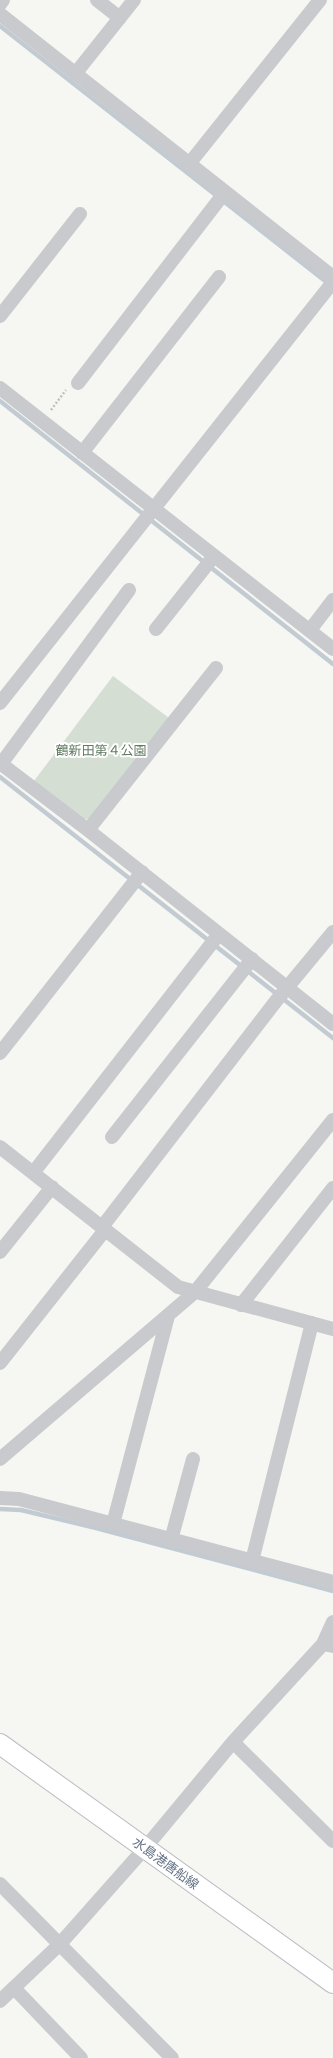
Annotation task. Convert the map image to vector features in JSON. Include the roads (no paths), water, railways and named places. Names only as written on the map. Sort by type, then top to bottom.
[{"type":"main road","name":"水島港唐船線","points":[[0,1744],[333,1982]]},
{"type":"street","points":[[0,4],[3,0]]},
{"type":"street","points":[[97,0],[120,18]]},
{"type":"street","points":[[75,74],[134,0]]},
{"type":"street","points":[[189,164],[320,0]]},
{"type":"street","points":[[0,14],[189,164],[221,197],[332,283],[0,703]]},
{"type":"street","points":[[78,383],[221,197]]},
{"type":"street","points":[[0,316],[80,214]]},
{"type":"street","points":[[82,453],[219,277]]},
{"type":"street","points":[[0,388],[82,453],[149,516],[209,562],[310,630],[333,649]]},
{"type":"street","points":[[156,630],[209,562]]},
{"type":"street","points":[[129,590],[1,763],[88,830],[137,878],[283,994],[333,1024]]},
{"type":"street","points":[[310,630],[333,600]]},
{"type":"street","points":[[88,830],[216,668]]},
{"type":"street","points":[[0,1053],[137,878]]},
{"type":"street","points":[[0,1363],[283,994],[333,932]]},
{"type":"street","points":[[33,1172],[215,940]]},
{"type":"street","points":[[112,1137],[247,965]]},
{"type":"street","points":[[0,1459],[195,1292],[333,1120]]},
{"type":"street","points":[[0,1147],[178,1287],[333,1329]]},
{"type":"street","points":[[0,1252],[52,1188]]},
{"type":"street","points":[[241,1305],[333,1188]]},
{"type":"street","points":[[113,1524],[168,1316]]},
{"type":"street","points":[[252,1561],[312,1323]]},
{"type":"street","points":[[171,1540],[193,1459]]},
{"type":"street","points":[[0,1498],[19,1499],[333,1582]]},
{"type":"street","points":[[0,2001],[59,1945],[145,1848],[233,1742],[328,1645],[333,1622]]},
{"type":"street","points":[[233,1742],[333,1841]]},
{"type":"street","points":[[0,1884],[172,2058]]},
{"type":"street","points":[[14,1988],[81,2058]]},
{"type":"waterway","points":[[0,26],[329,284]]},
{"type":"waterway","points":[[0,401],[333,664]]},
{"type":"waterway","points":[[0,777],[333,1038]]},
{"type":"waterway","points":[[0,1509],[21,1510],[96,1528],[333,1591]]},
{"type":"park label","name":"鶴新田第４公園","points":[[101,750]]}]
